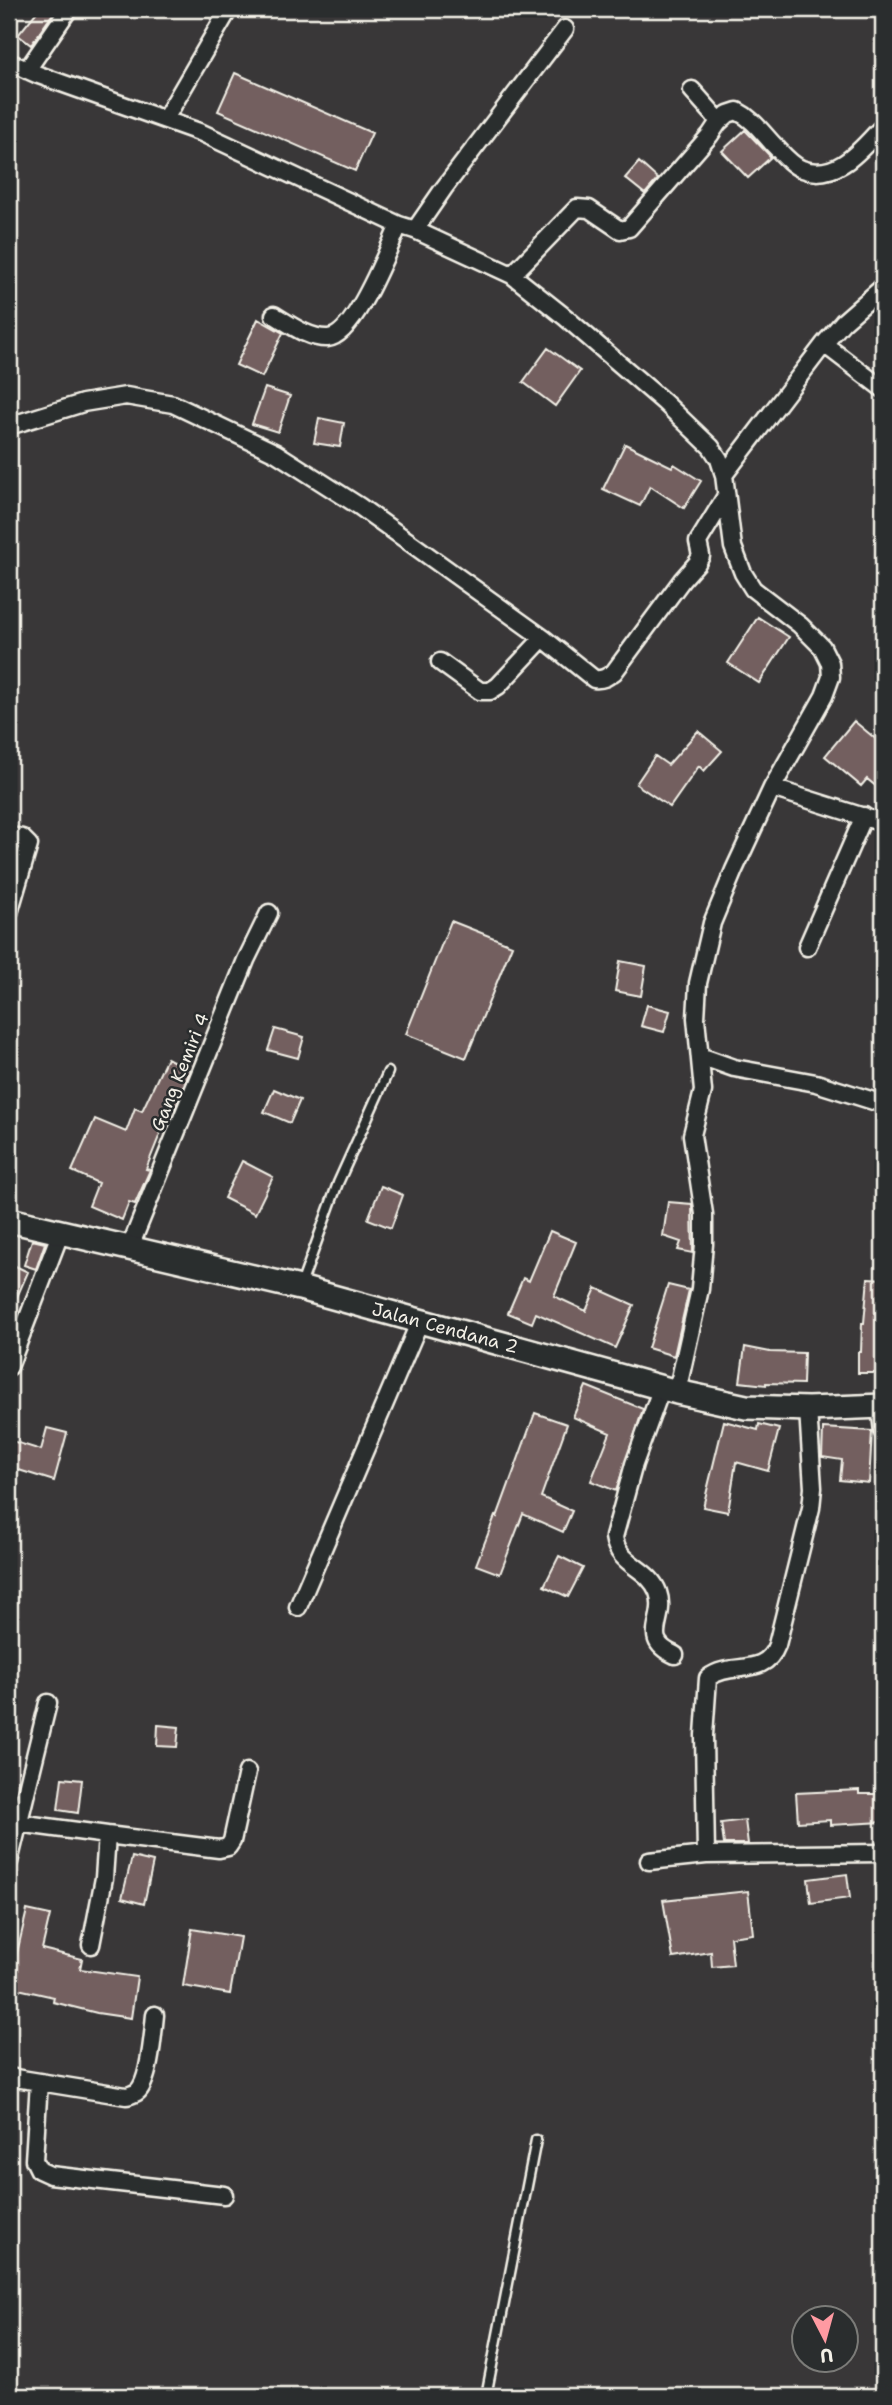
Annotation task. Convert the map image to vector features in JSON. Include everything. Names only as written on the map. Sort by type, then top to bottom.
[{"type":"street","points":[[27,70],[69,9]]},
{"type":"street","points":[[165,119],[229,9]]},
{"type":"street","points":[[415,230],[565,29]]},
{"type":"street","points":[[9,62],[202,132],[512,275],[664,402],[710,446],[719,459],[724,475],[733,547],[743,573],[753,589],[800,625],[821,647],[830,663],[831,677],[824,696],[772,788],[712,923],[698,983],[696,1018],[703,1091],[692,1135],[704,1214],[700,1289],[669,1390],[634,1464],[614,1537],[615,1548],[621,1556],[651,1580],[658,1592],[661,1605],[657,1642],[661,1649],[675,1655]]},
{"type":"street","points":[[692,90],[718,123]]},
{"type":"street","points":[[512,275],[578,208],[589,209],[620,230],[629,228],[728,114],[737,111],[751,118],[785,157],[800,169],[824,173],[854,156],[883,126]]},
{"type":"street","points":[[274,315],[300,331],[328,338],[339,334],[359,309],[399,225]]},
{"type":"street","points":[[724,475],[824,344],[843,322],[883,287]]},
{"type":"street","points":[[824,344],[883,389]]},
{"type":"street","points":[[9,426],[83,403],[126,396],[173,404],[287,460],[359,506],[543,638],[594,679],[601,680],[614,672],[682,580],[698,563],[701,556],[698,542],[726,496]]},
{"type":"street","points":[[440,662],[480,691],[490,691],[498,686],[543,638]]},
{"type":"street","points":[[772,788],[883,823]]},
{"type":"street","points":[[807,947],[863,816]]},
{"type":"street","points":[[9,836],[22,838],[29,845],[9,913]]},
{"type":"street","name":"Gang Kemiri 4","points":[[130,1247],[246,960],[269,913]]},
{"type":"street","points":[[700,1056],[734,1068],[816,1083],[872,1098],[883,1104]]},
{"type":"street","name":"Jalan Cendana 2","points":[[9,1220],[300,1288],[669,1390],[746,1407],[808,1409],[881,1406]]},
{"type":"street","points":[[9,1367],[60,1234]]},
{"type":"street","points":[[298,1608],[420,1321]]},
{"type":"street","points":[[881,1406],[883,1432]]},
{"type":"street","points":[[706,1855],[704,1735],[708,1678],[718,1672],[767,1662],[777,1645],[811,1508],[813,1488],[808,1409]]},
{"type":"street","points":[[9,1861],[48,1703]]},
{"type":"street","points":[[18,1823],[219,1849],[228,1847],[232,1841],[247,1772]]},
{"type":"street","points":[[91,1945],[104,1878],[107,1835]]},
{"type":"street","points":[[649,1861],[706,1855],[883,1853]]},
{"type":"street","points":[[9,2077],[126,2096],[136,2093],[142,2084],[150,2052],[155,2015]]},
{"type":"street","points":[[39,2082],[34,2160],[39,2170],[50,2175],[225,2195]]},
{"type":"lane","points":[[300,1288],[338,1183],[388,1072]]},
{"type":"lane","points":[[486,2396],[536,2140]]},
{"type":"building","points":[[39,9],[56,9],[31,45],[18,35]]},
{"type":"building","points":[[235,73],[372,133],[355,171],[218,111]]},
{"type":"building","points":[[745,130],[771,157],[748,178],[722,151]]},
{"type":"building","points":[[639,162],[658,179],[645,194],[625,178]]},
{"type":"building","points":[[258,319],[283,333],[262,377],[236,365]]},
{"type":"building","points":[[548,348],[580,371],[555,406],[523,382]]},
{"type":"building","points":[[265,388],[290,396],[278,432],[252,424]]},
{"type":"building","points":[[319,418],[344,423],[340,447],[314,443]]},
{"type":"building","points":[[625,444],[672,467],[674,464],[701,481],[684,508],[650,486],[640,506],[603,489]]},
{"type":"building","points":[[758,617],[789,637],[759,683],[728,663]]},
{"type":"building","points":[[854,721],[883,745],[883,792],[867,779],[861,786],[825,756]]},
{"type":"building","points":[[698,731],[722,751],[704,771],[699,766],[670,807],[636,784],[655,756],[668,765]]},
{"type":"building","points":[[451,921],[512,945],[466,1058],[406,1034]]},
{"type":"building","points":[[620,961],[646,966],[641,996],[615,991]]},
{"type":"building","points":[[647,1005],[670,1011],[664,1032],[641,1026]]},
{"type":"building","points":[[275,1029],[304,1037],[298,1058],[268,1050]]},
{"type":"building","points":[[167,1058],[190,1070],[175,1109],[171,1107],[146,1169],[150,1170],[135,1204],[129,1202],[122,1220],[89,1206],[98,1183],[72,1171],[95,1119],[126,1132],[135,1108],[142,1111]]},
{"type":"building","points":[[274,1089],[300,1100],[290,1123],[264,1112]]},
{"type":"building","points":[[242,1161],[273,1177],[255,1214],[224,1198]]},
{"type":"building","points":[[381,1186],[403,1195],[391,1228],[368,1219]]},
{"type":"building","points":[[668,1202],[692,1204],[693,1253],[678,1250],[681,1242],[663,1236]]},
{"type":"building","points":[[550,1231],[576,1242],[554,1296],[586,1311],[596,1288],[634,1305],[615,1348],[536,1313],[532,1323],[508,1313],[523,1278],[529,1281]]},
{"type":"building","points":[[32,1240],[45,1243],[36,1269],[24,1265]]},
{"type":"building","points":[[9,1263],[28,1272],[9,1315]]},
{"type":"building","points":[[868,1278],[883,1279],[883,1373],[858,1373],[858,1352],[861,1352]]},
{"type":"building","points":[[668,1285],[689,1290],[674,1356],[648,1348]]},
{"type":"building","points":[[745,1347],[770,1352],[804,1353],[803,1384],[766,1385],[740,1382]]},
{"type":"building","points":[[586,1386],[643,1409],[616,1491],[591,1481],[610,1433],[573,1417]]},
{"type":"building","points":[[535,1413],[567,1424],[541,1497],[572,1511],[563,1532],[523,1514],[500,1574],[476,1565],[495,1516],[497,1517]]},
{"type":"building","points":[[724,1421],[758,1430],[759,1424],[779,1429],[768,1471],[736,1462],[728,1512],[703,1507]]},
{"type":"building","points":[[47,1428],[67,1433],[54,1481],[9,1467],[9,1440],[41,1450]]},
{"type":"building","points":[[823,1428],[872,1431],[869,1483],[840,1480],[842,1460],[822,1457]]},
{"type":"building","points":[[559,1556],[583,1568],[568,1597],[544,1586]]},
{"type":"building","points":[[158,1725],[179,1727],[177,1747],[157,1746]]},
{"type":"building","points":[[62,1778],[82,1780],[78,1813],[58,1810]]},
{"type":"building","points":[[859,1790],[859,1794],[883,1794],[883,1822],[830,1825],[830,1820],[798,1822],[796,1793]]},
{"type":"building","points":[[745,1820],[748,1844],[724,1844],[721,1823]]},
{"type":"building","points":[[132,1857],[153,1862],[144,1904],[122,1898]]},
{"type":"building","points":[[847,1874],[850,1898],[811,1903],[808,1879]]},
{"type":"building","points":[[748,1891],[753,1934],[730,1937],[733,1965],[712,1967],[711,1952],[673,1958],[663,1900]]},
{"type":"building","points":[[27,1910],[50,1915],[42,1949],[82,1959],[80,1969],[137,1977],[131,2018],[53,2002],[54,1997],[9,1987]]},
{"type":"building","points":[[192,1929],[240,1937],[230,1994],[183,1986]]}]
